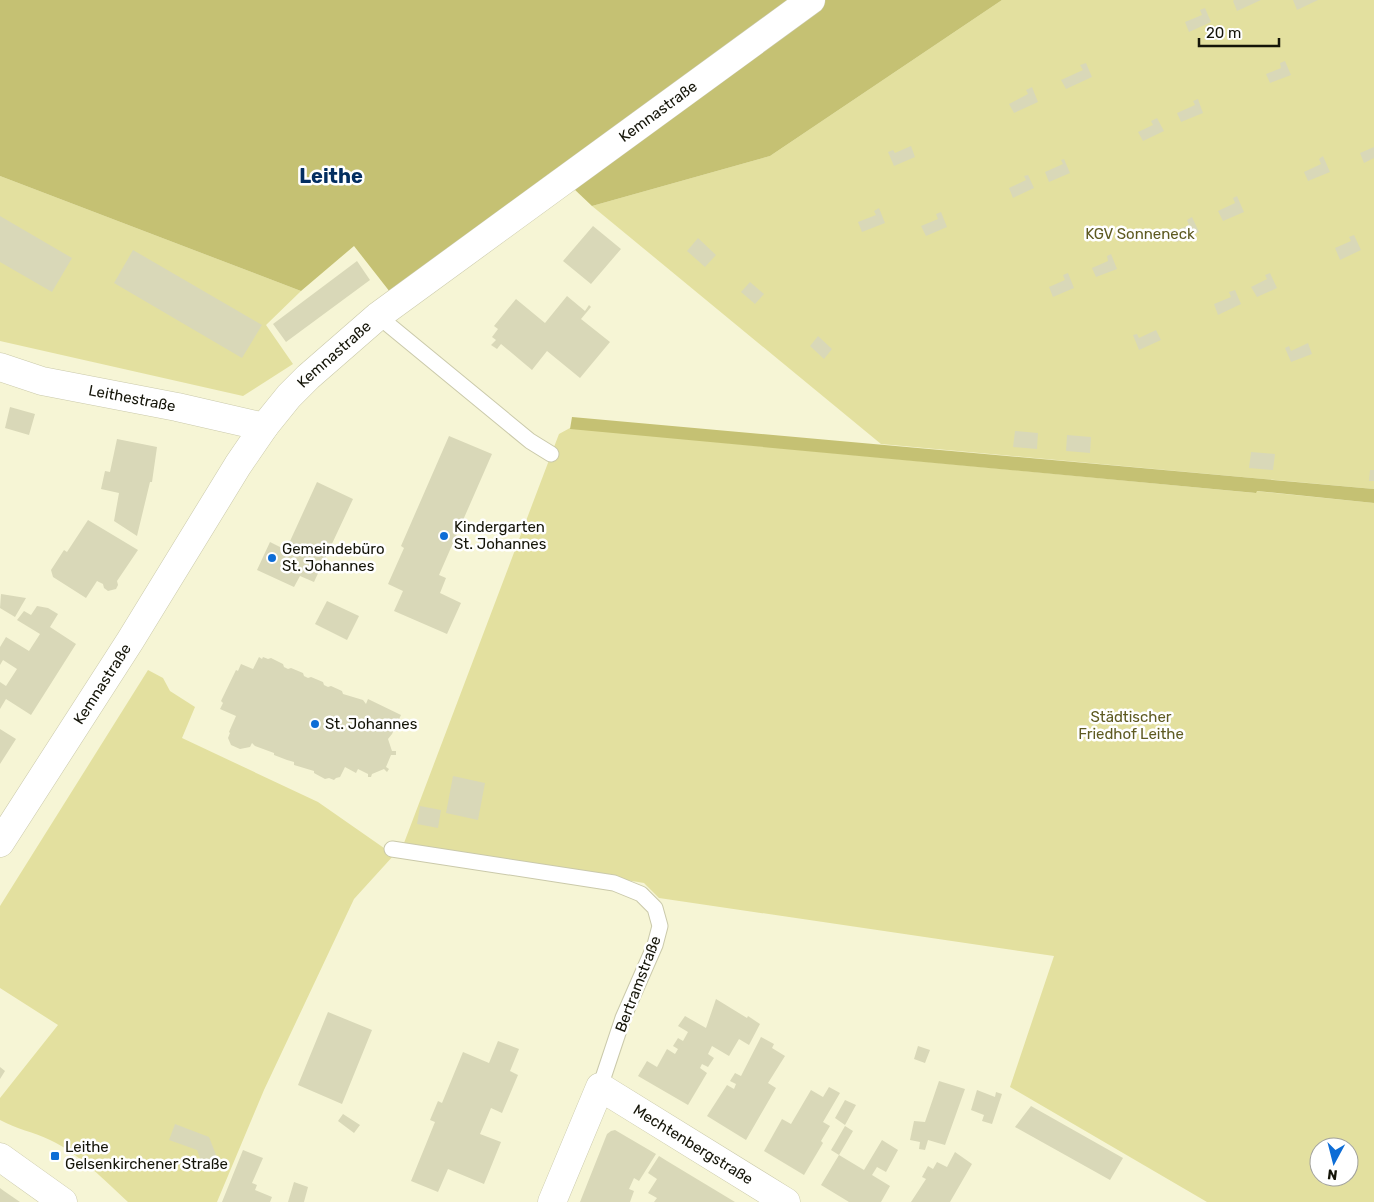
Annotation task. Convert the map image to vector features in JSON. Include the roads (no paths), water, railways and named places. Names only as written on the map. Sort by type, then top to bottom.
[{"type":"street","name":"Kemnastraße","points":[[0,843],[130,641],[238,465],[264,427],[308,377],[378,316],[811,0]]},
{"type":"street","name":"Leithestraße","points":[[0,367],[42,381],[177,407],[264,427]]},
{"type":"street","name":"Bertramstraße","points":[[552,1202],[600,1087]]},
{"type":"street","name":"Mechtenbergstraße","points":[[600,1087],[786,1202]]},
{"type":"street","points":[[0,1157],[63,1202]]},
{"type":"lane","points":[[378,316],[530,441],[551,454]]},
{"type":"lane","name":"Bertramstraße","points":[[392,848],[614,883],[641,894],[655,908],[660,926],[656,945],[623,1018],[600,1087]]},
{"type":"place","name":"Kindergarten St. Johannes","points":[[444,536]]},
{"type":"place","name":"Gemeindebüro St. Johannes","points":[[272,558]]},
{"type":"place","name":"St. Johannes","points":[[315,724]]},
{"type":"place","name":"Leithe Gelsenkirchener Straße","points":[[55,1156]]},
{"type":"district","name":"Leithe","points":[[331,176]]},
{"type":"park label","name":"KGV Sonneneck","points":[[1140,234]]},
{"type":"park label","name":"Städtischer Friedhof Leithe","points":[[1131,726]]}]
